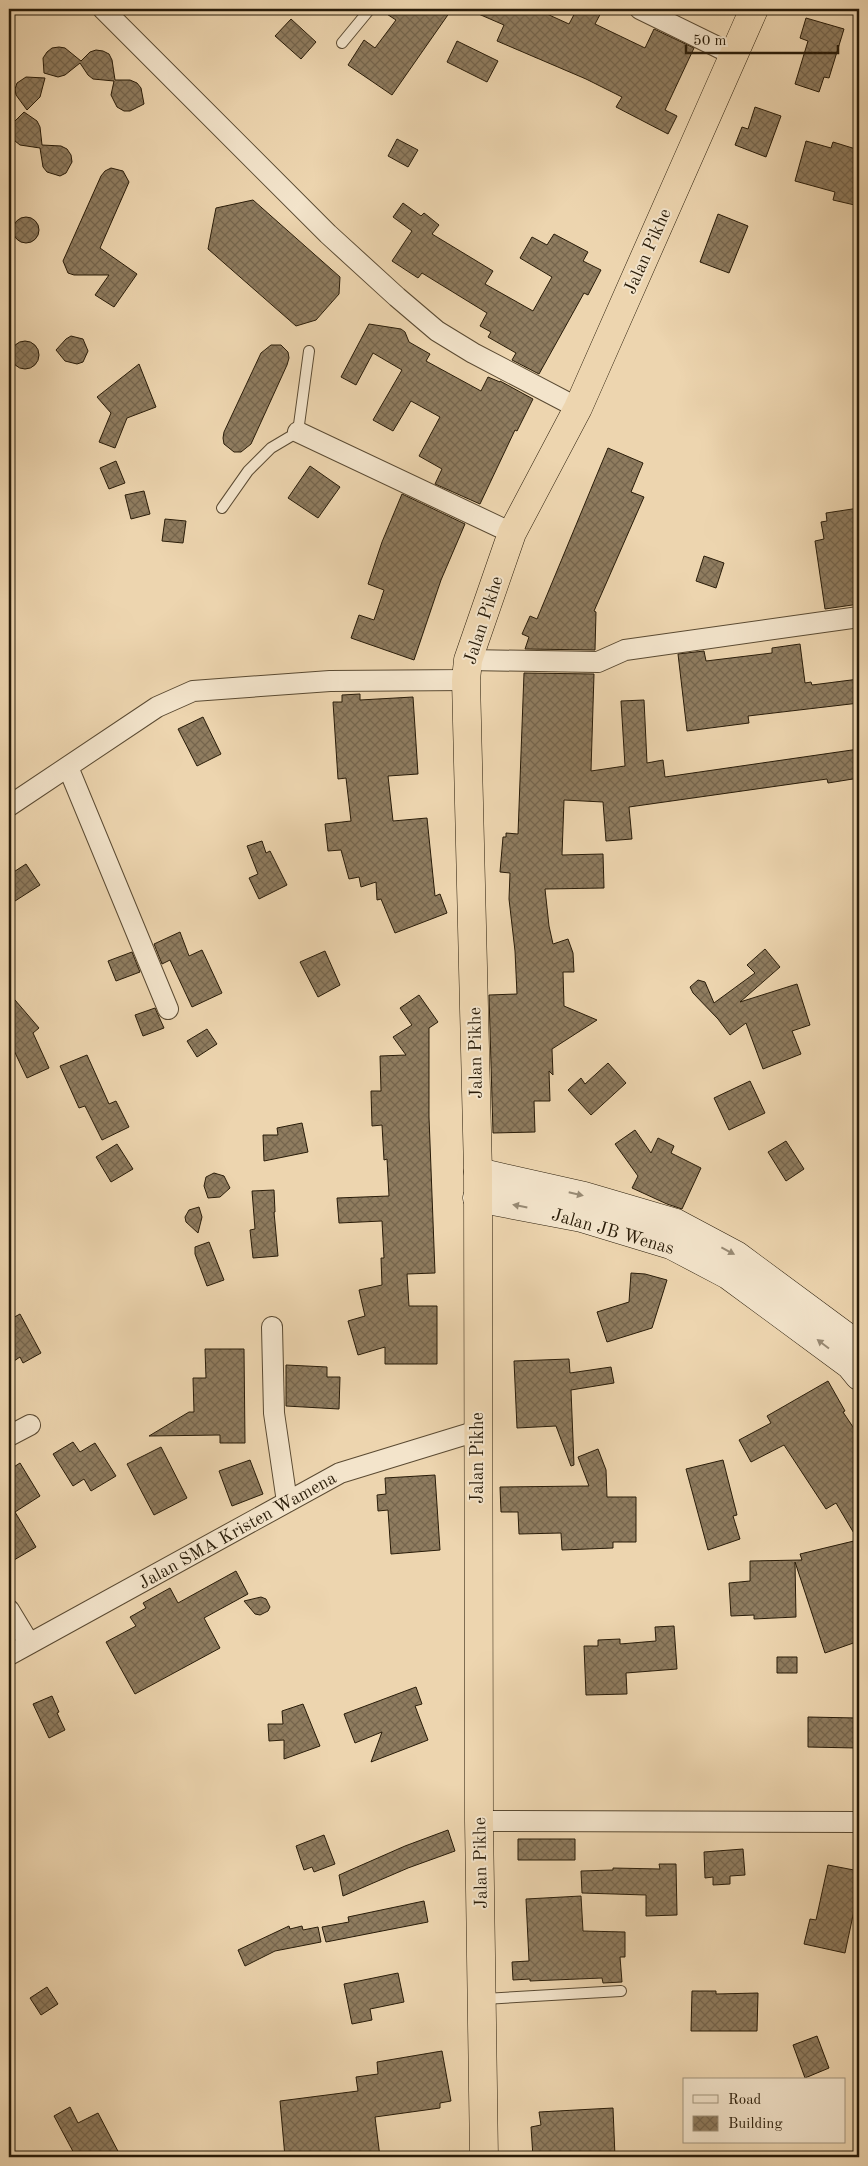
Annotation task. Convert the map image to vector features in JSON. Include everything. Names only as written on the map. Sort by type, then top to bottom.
[{"type":"highway","name":"Jalan Pikhe","points":[[484,2157],[479,1821],[477,1185],[467,670],[512,532],[578,408],[754,9]]},
{"type":"main road","name":"Jalan JB Wenas","points":[[477,1185],[584,1196],[676,1224],[736,1255],[859,1346]]},
{"type":"main road","name":"Jalan JB Wenas","points":[[477,1185],[671,1245],[728,1275],[850,1365],[859,1376]]},
{"type":"street","points":[[103,9],[328,234],[437,331],[473,353],[578,408]]},
{"type":"street","points":[[640,9],[734,55]]},
{"type":"street","points":[[298,432],[512,532]]},
{"type":"street","points":[[9,806],[157,707],[193,690],[598,662],[625,650],[859,617]]},
{"type":"street","points":[[68,767],[168,1009]]},
{"type":"street","points":[[272,1328],[274,1413],[287,1502]]},
{"type":"street","points":[[9,1436],[30,1425]]},
{"type":"street","name":"Jalan SMA Kristen Wamena","points":[[9,1655],[340,1473],[477,1431]]},
{"type":"street","points":[[9,1610],[29,1643]]},
{"type":"street","points":[[479,1821],[859,1822]]},
{"type":"lane","points":[[342,43],[370,9]]},
{"type":"lane","points":[[222,508],[248,470],[271,448],[298,432],[309,351]]},
{"type":"lane","points":[[483,1999],[621,1991]]},
{"type":"building","points":[[379,9],[452,9],[392,95],[348,65],[364,40],[375,48],[396,20]]},
{"type":"building","points":[[467,9],[536,9],[569,24],[577,9],[603,9],[595,24],[645,48],[654,29],[694,48],[665,110],[677,116],[668,134],[616,107],[622,97],[586,79],[497,41],[504,25]]},
{"type":"building","points":[[806,18],[844,29],[829,78],[824,77],[819,92],[795,84],[808,41],[800,38]]},
{"type":"building","points":[[291,19],[316,42],[301,59],[275,36]]},
{"type":"building","points":[[457,41],[498,61],[487,82],[447,62]]},
{"type":"building","points":[[52,48],[65,48],[81,61],[90,52],[96,50],[109,54],[112,60],[115,80],[130,80],[137,83],[141,88],[144,104],[130,111],[124,111],[117,107],[111,95],[114,81],[93,79],[80,63],[65,75],[58,77],[44,73],[43,58]]},
{"type":"building","points":[[26,77],[45,78],[40,97],[27,110],[16,95],[15,89],[17,83]]},
{"type":"building","points":[[755,107],[781,116],[766,157],[735,145],[742,127],[748,129]]},
{"type":"building","points":[[24,112],[37,121],[40,127],[42,145],[61,146],[67,149],[71,155],[72,162],[66,173],[60,176],[47,172],[43,167],[40,148],[20,145],[15,141],[11,129],[14,122]]},
{"type":"building","points":[[397,139],[418,150],[408,167],[388,156]]},
{"type":"building","points":[[806,141],[831,148],[833,142],[859,150],[859,206],[833,200],[835,192],[795,181]]},
{"type":"building","points":[[111,168],[123,171],[129,182],[100,248],[137,274],[114,307],[95,295],[109,275],[74,275],[68,273],[63,261],[101,176]]},
{"type":"building","points":[[253,200],[340,277],[339,294],[316,320],[296,326],[208,249],[216,208]]},
{"type":"building","points":[[403,203],[421,216],[424,213],[439,225],[432,234],[493,271],[485,284],[533,311],[552,277],[520,258],[532,237],[547,245],[554,234],[588,252],[583,261],[601,270],[588,295],[584,293],[539,374],[512,360],[516,353],[488,337],[491,332],[480,326],[487,313],[422,273],[418,278],[392,261],[412,231],[393,217]]},
{"type":"building","points":[[718,214],[748,226],[729,273],[700,262]]},
{"type":"building","points":[[26,217],[35,221],[39,230],[35,239],[26,243],[17,239],[13,230],[17,221]]},
{"type":"building","points":[[369,324],[401,329],[405,332],[409,342],[430,354],[426,361],[481,391],[488,377],[500,381],[533,399],[517,431],[515,430],[480,504],[435,484],[442,469],[419,456],[440,417],[411,401],[393,431],[373,420],[402,370],[373,353],[356,385],[341,377]]},
{"type":"building","points":[[71,336],[83,339],[88,351],[83,362],[77,364],[65,361],[56,350]]},
{"type":"building","points":[[25,341],[35,345],[39,355],[35,365],[25,369],[15,365],[11,355],[15,345]]},
{"type":"building","points":[[271,345],[281,345],[288,352],[287,365],[251,444],[241,452],[234,452],[224,444],[224,432],[261,353]]},
{"type":"building","points":[[139,364],[156,407],[127,418],[115,448],[99,442],[111,413],[97,397]]},
{"type":"building","points":[[608,448],[643,463],[631,492],[644,497],[594,611],[596,612],[595,650],[525,649],[529,637],[522,634],[530,616],[537,619]]},
{"type":"building","points":[[116,461],[125,483],[109,489],[100,468]]},
{"type":"building","points":[[310,466],[340,487],[318,518],[288,498]]},
{"type":"building","points":[[144,491],[150,514],[131,519],[125,495]]},
{"type":"building","points":[[402,494],[465,524],[441,580],[414,660],[351,638],[359,615],[374,620],[384,590],[368,584],[382,542]]},
{"type":"building","points":[[859,508],[859,604],[825,609],[815,541],[824,539],[821,522],[827,521],[826,513]]},
{"type":"building","points":[[165,519],[186,521],[183,543],[162,541]]},
{"type":"building","points":[[704,556],[724,563],[716,588],[696,581]]},
{"type":"building","points":[[800,644],[805,683],[811,682],[812,685],[859,679],[859,703],[748,716],[749,723],[687,731],[678,654],[704,651],[706,661],[772,653],[772,648]]},
{"type":"building","points":[[524,673],[594,674],[591,771],[625,766],[621,701],[644,700],[647,763],[663,760],[665,777],[859,749],[859,778],[828,783],[827,779],[629,807],[632,839],[606,841],[603,802],[564,800],[562,855],[603,854],[604,888],[545,889],[549,926],[553,944],[568,939],[573,953],[574,972],[563,972],[564,1006],[597,1020],[552,1049],[553,1075],[549,1071],[550,1101],[534,1101],[535,1132],[493,1133],[489,995],[517,994],[515,951],[509,899],[510,873],[500,872],[503,837],[506,837],[506,833],[518,834]]},
{"type":"building","points":[[360,694],[360,700],[413,697],[418,774],[388,776],[393,821],[427,818],[435,896],[440,894],[447,913],[395,933],[381,899],[377,900],[376,882],[361,887],[359,877],[349,879],[341,850],[328,851],[325,824],[351,821],[346,778],[338,779],[333,702],[342,702],[342,695]]},
{"type":"building","points":[[203,717],[221,754],[197,766],[178,729]]},
{"type":"building","points":[[262,841],[266,853],[270,851],[287,885],[259,899],[249,878],[258,874],[247,846]]},
{"type":"building","points":[[26,864],[40,885],[15,901],[9,892],[9,875]]},
{"type":"building","points":[[180,932],[189,956],[202,950],[222,993],[192,1007],[170,960],[162,964],[154,944]]},
{"type":"building","points":[[765,949],[780,967],[740,1002],[797,984],[810,1025],[792,1031],[801,1054],[763,1069],[746,1023],[730,1035],[718,1019],[693,993],[690,987],[698,980],[705,982],[714,1003],[755,973],[747,965]]},
{"type":"building","points":[[325,951],[340,985],[318,997],[300,962]]},
{"type":"building","points":[[132,952],[140,972],[116,981],[108,961]]},
{"type":"building","points":[[9,993],[39,1028],[33,1033],[49,1068],[27,1078],[9,1040]]},
{"type":"building","points":[[419,995],[438,1022],[429,1028],[429,1117],[435,1273],[407,1274],[409,1306],[437,1306],[437,1364],[385,1364],[385,1347],[358,1355],[348,1321],[365,1316],[359,1290],[382,1285],[381,1258],[384,1258],[382,1221],[339,1223],[337,1198],[389,1196],[387,1159],[384,1160],[382,1125],[372,1126],[371,1091],[381,1091],[380,1056],[406,1055],[393,1037],[412,1025],[400,1008]]},
{"type":"building","points":[[155,1008],[164,1028],[143,1036],[135,1015]]},
{"type":"building","points":[[207,1029],[217,1044],[197,1057],[187,1041]]},
{"type":"building","points":[[87,1055],[109,1104],[116,1101],[129,1127],[102,1140],[85,1106],[79,1108],[60,1066]]},
{"type":"building","points":[[608,1063],[626,1083],[591,1115],[568,1090],[581,1078],[585,1084]]},
{"type":"building","points":[[750,1081],[765,1113],[729,1130],[714,1098]]},
{"type":"building","points":[[302,1123],[308,1152],[264,1161],[263,1135],[278,1135],[277,1128]]},
{"type":"building","points":[[635,1130],[651,1153],[658,1138],[674,1146],[671,1153],[701,1168],[682,1209],[632,1188],[638,1176],[615,1144]]},
{"type":"building","points":[[786,1141],[804,1169],[786,1181],[768,1152]]},
{"type":"building","points":[[117,1144],[133,1169],[111,1182],[96,1157]]},
{"type":"building","points":[[214,1173],[224,1176],[230,1188],[220,1197],[208,1198],[204,1186],[206,1177]]},
{"type":"building","points":[[274,1190],[278,1256],[253,1258],[250,1230],[255,1229],[252,1191]]},
{"type":"building","points":[[199,1207],[202,1217],[198,1233],[186,1222],[185,1217],[189,1210]]},
{"type":"building","points":[[209,1242],[224,1280],[207,1286],[195,1254],[195,1247]]},
{"type":"building","points":[[631,1273],[645,1274],[667,1280],[652,1328],[607,1342],[597,1312],[629,1302]]},
{"type":"building","points":[[20,1314],[41,1353],[23,1363],[20,1357],[14,1361],[9,1351],[9,1320]]},
{"type":"building","points":[[205,1349],[244,1349],[245,1443],[220,1443],[220,1435],[149,1436],[189,1412],[194,1412],[193,1378],[206,1378]]},
{"type":"building","points":[[569,1359],[570,1373],[611,1367],[614,1383],[571,1390],[574,1465],[571,1466],[556,1426],[517,1428],[514,1361]]},
{"type":"building","points":[[286,1365],[327,1367],[327,1377],[340,1377],[339,1409],[286,1406]]},
{"type":"building","points":[[828,1381],[845,1411],[843,1412],[859,1436],[859,1641],[825,1653],[795,1562],[796,1617],[754,1619],[754,1615],[731,1616],[729,1583],[750,1581],[750,1561],[802,1560],[800,1554],[858,1540],[836,1503],[826,1509],[784,1445],[751,1462],[739,1440],[771,1423],[767,1416]]},
{"type":"building","points":[[73,1442],[80,1452],[95,1443],[116,1476],[91,1491],[84,1479],[73,1486],[53,1454]]},
{"type":"building","points":[[161,1447],[187,1498],[154,1515],[127,1464]]},
{"type":"building","points":[[598,1449],[606,1470],[607,1497],[636,1497],[636,1542],[613,1542],[613,1548],[562,1550],[561,1533],[519,1534],[518,1512],[501,1512],[500,1487],[589,1486],[578,1457]]},
{"type":"building","points":[[250,1460],[263,1494],[232,1506],[219,1471]]},
{"type":"building","points":[[723,1460],[737,1515],[733,1516],[740,1539],[708,1550],[686,1469]]},
{"type":"building","points":[[20,1463],[40,1496],[15,1512],[36,1547],[9,1563],[9,1470]]},
{"type":"building","points":[[435,1475],[440,1550],[391,1554],[388,1510],[378,1511],[377,1495],[386,1494],[385,1478]]},
{"type":"building","points":[[236,1571],[248,1594],[204,1618],[220,1648],[135,1694],[106,1642],[136,1626],[130,1617],[146,1608],[143,1603],[170,1588],[178,1603]]},
{"type":"building","points":[[261,1597],[266,1599],[270,1607],[268,1611],[260,1615],[255,1614],[244,1601]]},
{"type":"building","points":[[674,1626],[677,1669],[626,1673],[627,1694],[586,1695],[584,1646],[598,1646],[598,1640],[620,1639],[620,1644],[656,1641],[655,1627]]},
{"type":"building","points":[[777,1657],[797,1657],[797,1673],[777,1673]]},
{"type":"building","points":[[416,1687],[422,1704],[415,1706],[428,1740],[371,1762],[382,1732],[355,1743],[344,1714]]},
{"type":"building","points":[[52,1696],[65,1730],[49,1738],[33,1704]]},
{"type":"building","points":[[303,1704],[320,1746],[284,1759],[284,1740],[269,1741],[268,1724],[283,1724],[282,1711]]},
{"type":"building","points":[[808,1717],[857,1718],[856,1748],[808,1747]]},
{"type":"building","points":[[448,1830],[455,1851],[408,1868],[343,1896],[339,1875],[405,1846]]},
{"type":"building","points":[[324,1835],[335,1864],[314,1872],[312,1867],[304,1870],[296,1846]]},
{"type":"building","points":[[518,1839],[575,1839],[575,1860],[518,1860]]},
{"type":"building","points":[[743,1849],[745,1875],[730,1876],[730,1884],[713,1885],[713,1877],[705,1878],[704,1852]]},
{"type":"building","points":[[659,1864],[676,1864],[677,1915],[646,1916],[646,1895],[582,1893],[581,1871],[613,1870],[613,1868],[660,1869]]},
{"type":"building","points":[[828,1865],[859,1871],[859,1887],[845,1953],[804,1944],[810,1919],[816,1920]]},
{"type":"building","points":[[581,1896],[583,1931],[625,1932],[625,1957],[620,1957],[622,1982],[603,1983],[602,1978],[513,1980],[512,1962],[529,1961],[526,1899]]},
{"type":"building","points":[[424,1901],[428,1922],[326,1942],[322,1927],[349,1922],[348,1917]]},
{"type":"building","points":[[289,1926],[290,1929],[302,1926],[303,1930],[318,1927],[321,1942],[275,1951],[245,1966],[238,1950]]},
{"type":"building","points":[[398,1973],[404,2002],[370,2009],[372,2020],[352,2024],[344,1984]]},
{"type":"building","points":[[47,1987],[58,2004],[41,2015],[30,1998]]},
{"type":"building","points":[[692,1991],[716,1991],[716,1994],[758,1993],[757,2031],[691,2031]]},
{"type":"building","points":[[817,2036],[829,2068],[805,2078],[793,2045]]},
{"type":"building","points":[[442,2051],[451,2101],[440,2103],[440,2108],[375,2117],[380,2157],[285,2157],[280,2101],[358,2091],[356,2077],[378,2074],[377,2062]]},
{"type":"building","points":[[70,2107],[78,2123],[98,2113],[121,2157],[76,2157],[54,2116]]},
{"type":"building","points":[[613,2108],[615,2157],[533,2157],[531,2127],[541,2125],[539,2112]]}]
